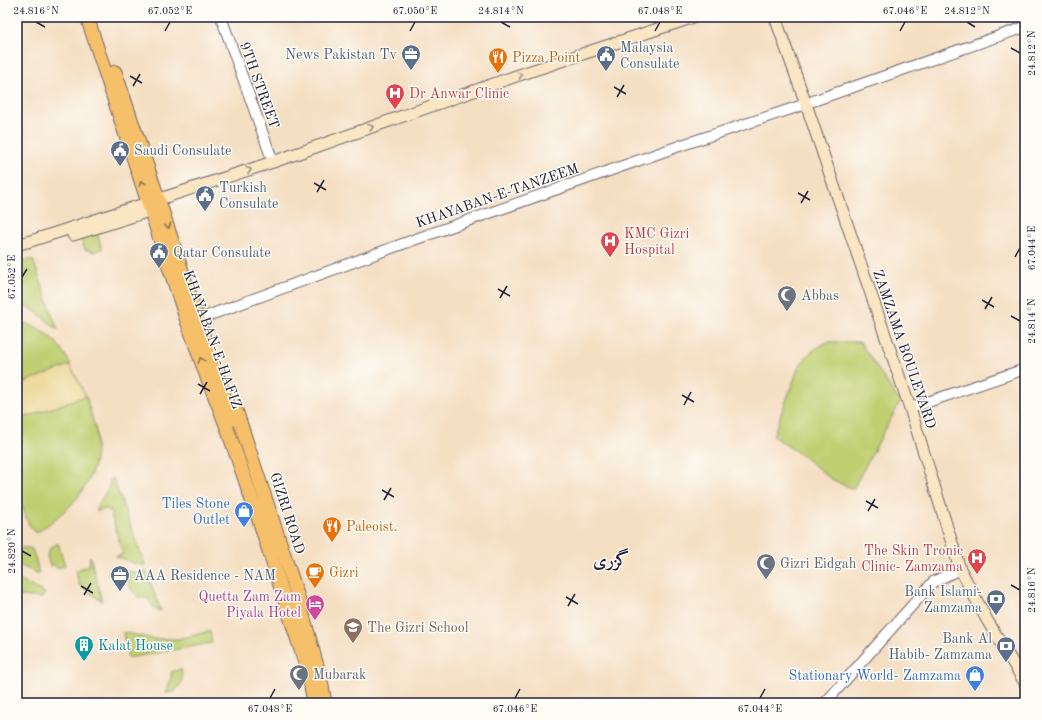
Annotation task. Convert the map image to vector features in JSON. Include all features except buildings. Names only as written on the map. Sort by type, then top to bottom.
[{"type":"main road","name":"KHAYABAN-E-HAFIZ","points":[[87,17],[155,205],[207,378],[229,421]]},
{"type":"main road","points":[[96,17],[155,205],[198,319],[260,523],[306,667],[314,703]]},
{"type":"main road","points":[[17,253],[519,76],[694,17]]},
{"type":"main road","name":"ZAMZAMA BOULEVARD","points":[[775,17],[809,103]]},
{"type":"main road","name":"ZAMZAMA BOULEVARD","points":[[782,17],[809,103],[914,407],[968,573],[990,614],[1025,671]]},
{"type":"main road","points":[[17,245],[155,205]]},
{"type":"main road","name":"GIZRI ROAD","points":[[204,338],[226,381],[273,520],[298,597],[321,680],[325,703]]},
{"type":"main road","points":[[207,378],[220,422],[293,637],[304,682],[307,703]]},
{"type":"main road","name":"ZAMZAMA BOULEVARD","points":[[914,407],[960,569],[987,620],[1025,683]]},
{"type":"main road","points":[[229,421],[304,631],[316,674],[321,703]]},
{"type":"street","name":"9TH STREET","points":[[221,17],[273,162]]},
{"type":"street","name":"KHAYABAN-E-TANZEEM","points":[[198,319],[416,238],[1025,27]]},
{"type":"street","points":[[914,407],[1025,369]]},
{"type":"street","points":[[825,703],[933,582],[960,569]]},
{"type":"green space","points":[[97,232],[102,249],[93,252],[85,250],[80,237]]},
{"type":"green space","points":[[17,260],[33,260],[58,330],[34,311],[17,303]]},
{"type":"green space","points":[[17,321],[32,326],[50,337],[62,350],[70,365],[17,385]]},
{"type":"green space","points":[[828,342],[860,342],[900,402],[853,489],[831,479],[803,456],[773,436],[799,366],[811,352]]},
{"type":"green space","points":[[86,396],[96,431],[95,461],[91,474],[78,497],[69,507],[36,533],[29,525],[17,491],[17,420]]},
{"type":"green space","points":[[111,478],[113,478],[145,565],[116,557],[123,554],[110,510],[103,509],[97,512],[97,507],[109,487]]},
{"type":"green space","points":[[58,543],[65,566],[56,568],[54,564],[50,566],[47,556],[50,548]]},
{"type":"green space","points":[[22,548],[32,549],[39,574],[19,565],[17,556],[18,552]]},
{"type":"green space","points":[[90,556],[102,601],[79,585],[76,570],[89,566]]},
{"type":"green space","points":[[128,571],[140,573],[146,571],[161,611],[154,609],[149,599],[138,597],[132,591],[128,583]]},
{"type":"green space","points":[[17,579],[45,593],[42,598],[20,596],[17,598]]},
{"type":"green space","points":[[210,631],[212,643],[128,658],[123,632],[153,639],[178,639]]},
{"type":"green space","points":[[181,669],[181,684],[174,692],[166,693],[171,672]]},
{"type":"sand","points":[[70,365],[86,396],[17,420],[17,385]]},
{"type":"place","name":"News Pakistan Tv","points":[[411,71]]},
{"type":"place","name":"Malaysia Consulate","points":[[606,72]]},
{"type":"place","name":"Pizza Point","points":[[498,74]]},
{"type":"place","name":"Dr Anwar Clinic","points":[[395,110]]},
{"type":"place","name":"Saudi Consulate","points":[[120,167]]},
{"type":"place","name":"Turkish Consulate","points":[[205,212]]},
{"type":"place","name":"KMC Gizri Hospital","points":[[610,258]]},
{"type":"place","name":"Qatar Consulate","points":[[159,269]]},
{"type":"place","name":"Abbas","points":[[787,312]]},
{"type":"place","name":"Tiles Stone Outlet","points":[[244,528]]},
{"type":"place","name":"Paleoist.","points":[[332,543]]},
{"type":"place","name":"The Skin Tronic Clinic- Zamzama","points":[[977,575]]},
{"type":"place","name":"Gizri Eidgah","points":[[766,580]]},
{"type":"place","name":"Gizri","points":[[315,589]]},
{"type":"place","name":"AAA Residence - NAM","points":[[120,592]]},
{"type":"place","name":"Bank Islami- Zamzama","points":[[996,616]]},
{"type":"place","name":"Quetta Zam Zam Piyala Hotel","points":[[315,621]]},
{"type":"place","name":"The Gizri School","points":[[353,644]]},
{"type":"place","name":"Kalat House","points":[[84,662]]},
{"type":"place","name":"Bank Al Habib- Zamzama","points":[[1006,663]]},
{"type":"place","name":"Mubarak","points":[[299,691]]},
{"type":"place","name":"Stationary World- Zamzama","points":[[975,692]]},
{"type":"district","name":"گزری","points":[[611,560]]}]
